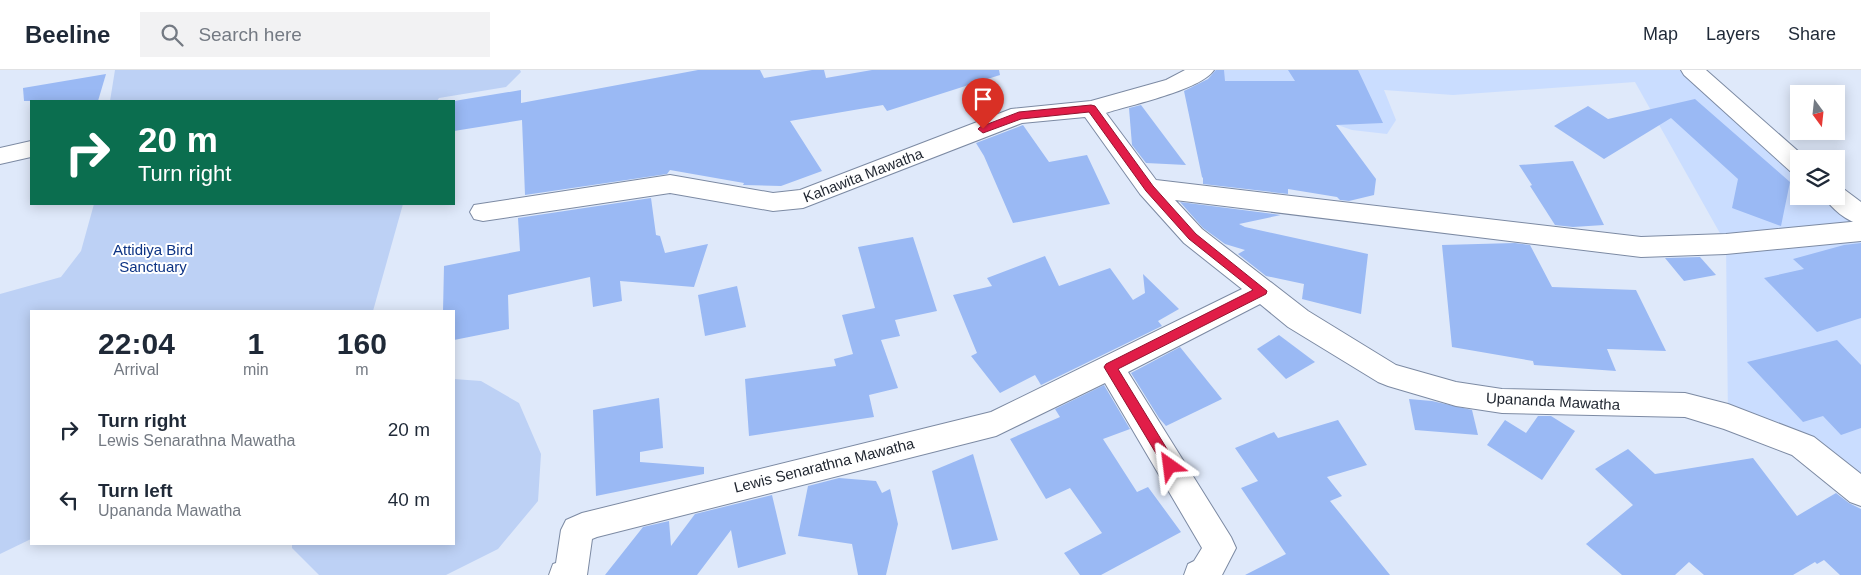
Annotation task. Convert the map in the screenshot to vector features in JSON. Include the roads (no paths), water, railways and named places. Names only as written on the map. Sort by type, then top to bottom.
[{"type":"street","name":"Kahawita Mawatha","points":[[483,212],[670,184],[773,202],[803,199],[1019,115],[1091,109],[1174,85],[1204,70]]},
{"type":"street","points":[[1692,70],[1790,157]]},
{"type":"street","name":"Upananda Mawatha","points":[[1091,109],[1149,188],[1192,236],[1298,319],[1388,374],[1456,394],[1502,401],[1685,406],[1728,417],[1802,446],[1861,492]]},
{"type":"street","points":[[0,156],[30,150]]},
{"type":"street","points":[[1149,188],[1640,247],[1726,244],[1861,231]]},
{"type":"street","points":[[1845,203],[1861,216]]},
{"type":"street","name":"Lewis Senarathna Mawatha","points":[[565,575],[571,574],[577,530],[593,523],[996,423],[1262,291]]},
{"type":"street","points":[[1110,367],[1220,548],[1206,572],[1200,575]]},
{"type":"park label","name":"Attidiya Bird Sanctuary","points":[[153,258]]}]
